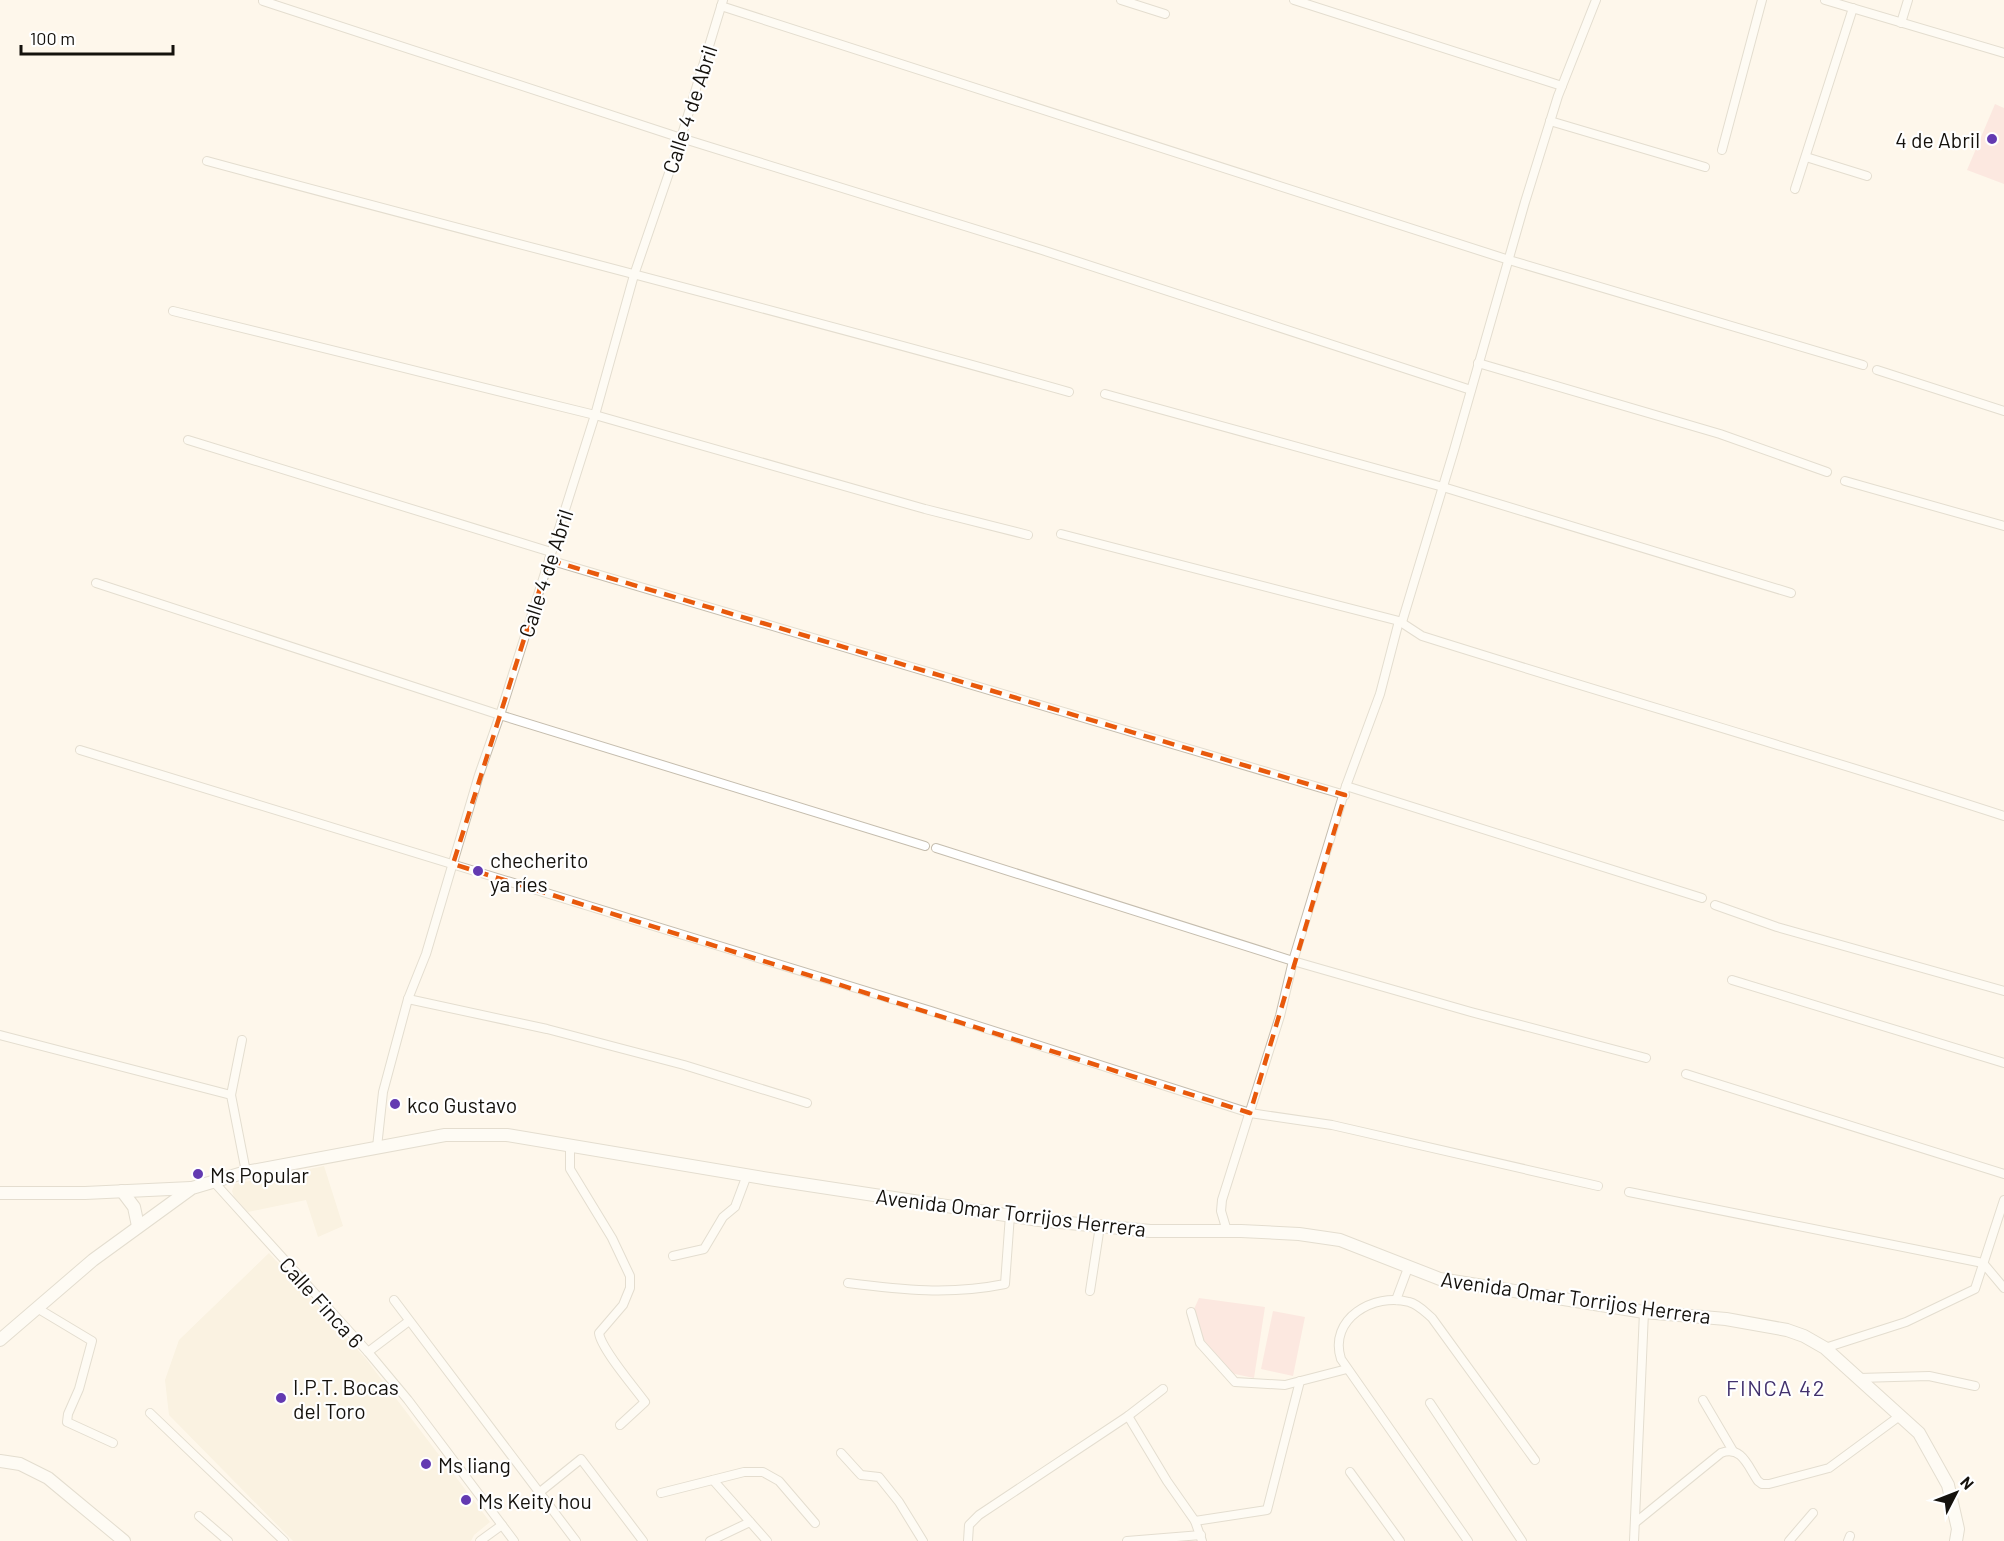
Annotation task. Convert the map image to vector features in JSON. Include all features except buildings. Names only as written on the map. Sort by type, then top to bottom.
[{"type":"street","points":[[1121,0],[1165,14]]},
{"type":"street","points":[[1293,0],[1562,86]]},
{"type":"street","points":[[1399,621],[1402,622],[1443,487],[1550,121],[1596,0]]},
{"type":"street","points":[[1722,150],[1762,0]]},
{"type":"street","points":[[1825,0],[2004,53]]},
{"type":"street","points":[[1901,23],[1908,0]]},
{"type":"street","points":[[263,1],[681,138],[1042,250],[1471,390]]},
{"type":"street","points":[[722,3],[1509,260],[1863,365]]},
{"type":"street","name":"Calle 4 de Abril","points":[[377,1147],[382,1092],[408,999],[426,954],[479,775],[500,716],[595,415],[634,275],[681,138],[722,3]]},
{"type":"street","points":[[1795,189],[1852,8]]},
{"type":"street","points":[[1550,121],[1705,167]]},
{"type":"street","points":[[1806,157],[1867,176]]},
{"type":"street","points":[[207,161],[891,341],[1069,392]]},
{"type":"street","points":[[173,311],[595,415],[925,509],[1028,535]]},
{"type":"street","points":[[1478,363],[1720,434],[1827,472]]},
{"type":"street","points":[[1876,370],[2004,411]]},
{"type":"street","points":[[1105,394],[1443,487],[1791,593]]},
{"type":"street","points":[[188,440],[550,556],[1345,790],[1702,898]]},
{"type":"street","points":[[1845,481],[2004,526]]},
{"type":"street","points":[[1061,534],[1399,621],[1422,636],[1874,773],[2004,816]]},
{"type":"street","points":[[96,582],[500,716],[925,846]]},
{"type":"street","points":[[1227,1231],[1221,1211],[1222,1200],[1280,1016],[1293,961],[1345,790],[1380,694],[1399,621]]},
{"type":"street","points":[[80,750],[931,1011],[1250,1113],[1332,1125],[1598,1186]]},
{"type":"street","points":[[936,848],[1293,961],[1471,1012],[1646,1058]]},
{"type":"street","points":[[1715,905],[1777,927],[2004,992]]},
{"type":"street","points":[[1732,980],[2004,1063]]},
{"type":"street","points":[[408,999],[570,1035],[684,1065],[807,1102]]},
{"type":"street","points":[[0,1035],[231,1095]]},
{"type":"street","points":[[242,1041],[231,1095],[246,1172]]},
{"type":"street","points":[[1686,1074],[2004,1174]]},
{"type":"street","name":"Avenida Omar Torrijos Herrera","points":[[0,1340],[93,1260],[192,1188],[246,1172],[445,1135],[474,1133],[507,1135],[747,1175],[1010,1215],[1150,1231],[1299,1234],[1340,1240],[1440,1279],[1644,1312],[1726,1319],[1787,1330],[1804,1336],[1825,1348],[1901,1415],[1919,1434],[1948,1485],[1958,1529],[1956,1541]]},
{"type":"street","points":[[570,1145],[570,1170],[612,1238],[630,1276],[630,1288],[623,1305],[599,1334],[610,1354],[645,1402],[620,1425]]},
{"type":"street","points":[[673,1256],[704,1249],[723,1218],[735,1207],[747,1175]]},
{"type":"street","name":"Calle Finca 6","points":[[213,1181],[368,1352],[408,1400],[514,1541]]},
{"type":"street","points":[[0,1193],[192,1188]]},
{"type":"street","points":[[122,1191],[134,1207],[138,1226]]},
{"type":"street","points":[[1629,1192],[1983,1263],[2004,1288]]},
{"type":"street","points":[[1825,1348],[1905,1322],[1975,1289],[2004,1200]]},
{"type":"street","points":[[848,1284],[916,1292],[983,1288],[1005,1284],[1010,1215]]},
{"type":"street","points":[[1090,1291],[1100,1226]]},
{"type":"street","points":[[1396,1300],[1408,1268]]},
{"type":"street","points":[[394,1300],[576,1541]]},
{"type":"street","points":[[1468,1541],[1347,1369],[1338,1349],[1339,1339],[1348,1319],[1367,1304],[1396,1300],[1410,1302],[1432,1318],[1535,1460]]},
{"type":"street","points":[[37,1308],[92,1341],[67,1422],[113,1443]]},
{"type":"street","points":[[1191,1312],[1200,1343],[1235,1382],[1285,1385],[1347,1369]]},
{"type":"street","points":[[1634,1541],[1644,1312]]},
{"type":"street","points":[[368,1352],[409,1321]]},
{"type":"street","points":[[1859,1378],[1929,1376],[1975,1386]]},
{"type":"street","points":[[1195,1521],[1267,1510],[1300,1381]]},
{"type":"street","points":[[968,1541],[969,1525],[979,1515],[1128,1416],[1163,1389]]},
{"type":"street","points":[[1703,1400],[1733,1451],[1744,1459],[1762,1484],[1829,1468],[1901,1415]]},
{"type":"street","points":[[1430,1403],[1522,1541]]},
{"type":"street","points":[[150,1413],[283,1540]]},
{"type":"street","points":[[1127,1541],[1201,1538],[1195,1521],[1167,1481],[1128,1416]]},
{"type":"street","points":[[1636,1522],[1721,1453],[1733,1451]]},
{"type":"street","points":[[841,1453],[861,1475],[879,1477],[899,1502],[923,1541]]},
{"type":"street","points":[[540,1492],[581,1459],[643,1541]]},
{"type":"street","points":[[0,1461],[20,1464],[48,1478],[124,1541]]},
{"type":"street","points":[[661,1493],[744,1472],[762,1472],[779,1481],[815,1522]]},
{"type":"street","points":[[1350,1472],[1400,1541]]},
{"type":"street","points":[[713,1480],[767,1541]]},
{"type":"street","points":[[1789,1541],[1813,1513]]},
{"type":"street","points":[[199,1516],[228,1541]]},
{"type":"street","points":[[710,1541],[750,1522]]},
{"type":"street","points":[[480,1541],[502,1525]]},
{"type":"highlighted area","points":[[549,560],[1345,795],[1250,1113],[453,864]]},
{"type":"shaded area","name":"4 de Abril","points":[[1995,104],[2004,108],[2004,184],[1967,170]]},
{"type":"shaded area","points":[[324,1166],[343,1226],[318,1237],[306,1200],[248,1212],[234,1197],[232,1191],[235,1184]]},
{"type":"shaded area","name":"I.P.T. Bocas del Toro","points":[[269,1253],[366,1359],[490,1522],[474,1535],[471,1541],[293,1541],[169,1415],[165,1380],[179,1340]]},
{"type":"shaded area","points":[[1199,1298],[1265,1307],[1254,1378],[1230,1373],[1203,1342],[1194,1309]]},
{"type":"shaded area","points":[[1273,1311],[1305,1317],[1293,1376],[1261,1369]]},
{"type":"place","name":"4 de Abril","points":[[1992,139]]},
{"type":"place","name":"checherito ya ríes","points":[[478,871]]},
{"type":"place","name":"kco Gustavo","points":[[395,1104]]},
{"type":"place","name":"Ms Popular","points":[[198,1174]]},
{"type":"place","name":"I.P.T. Bocas del Toro","points":[[281,1398]]},
{"type":"place","name":"Ms liang","points":[[426,1464]]},
{"type":"place","name":"Ms Keity hou","points":[[466,1500]]},
{"type":"district","name":"FINCA 42","points":[[1776,1387]]}]
